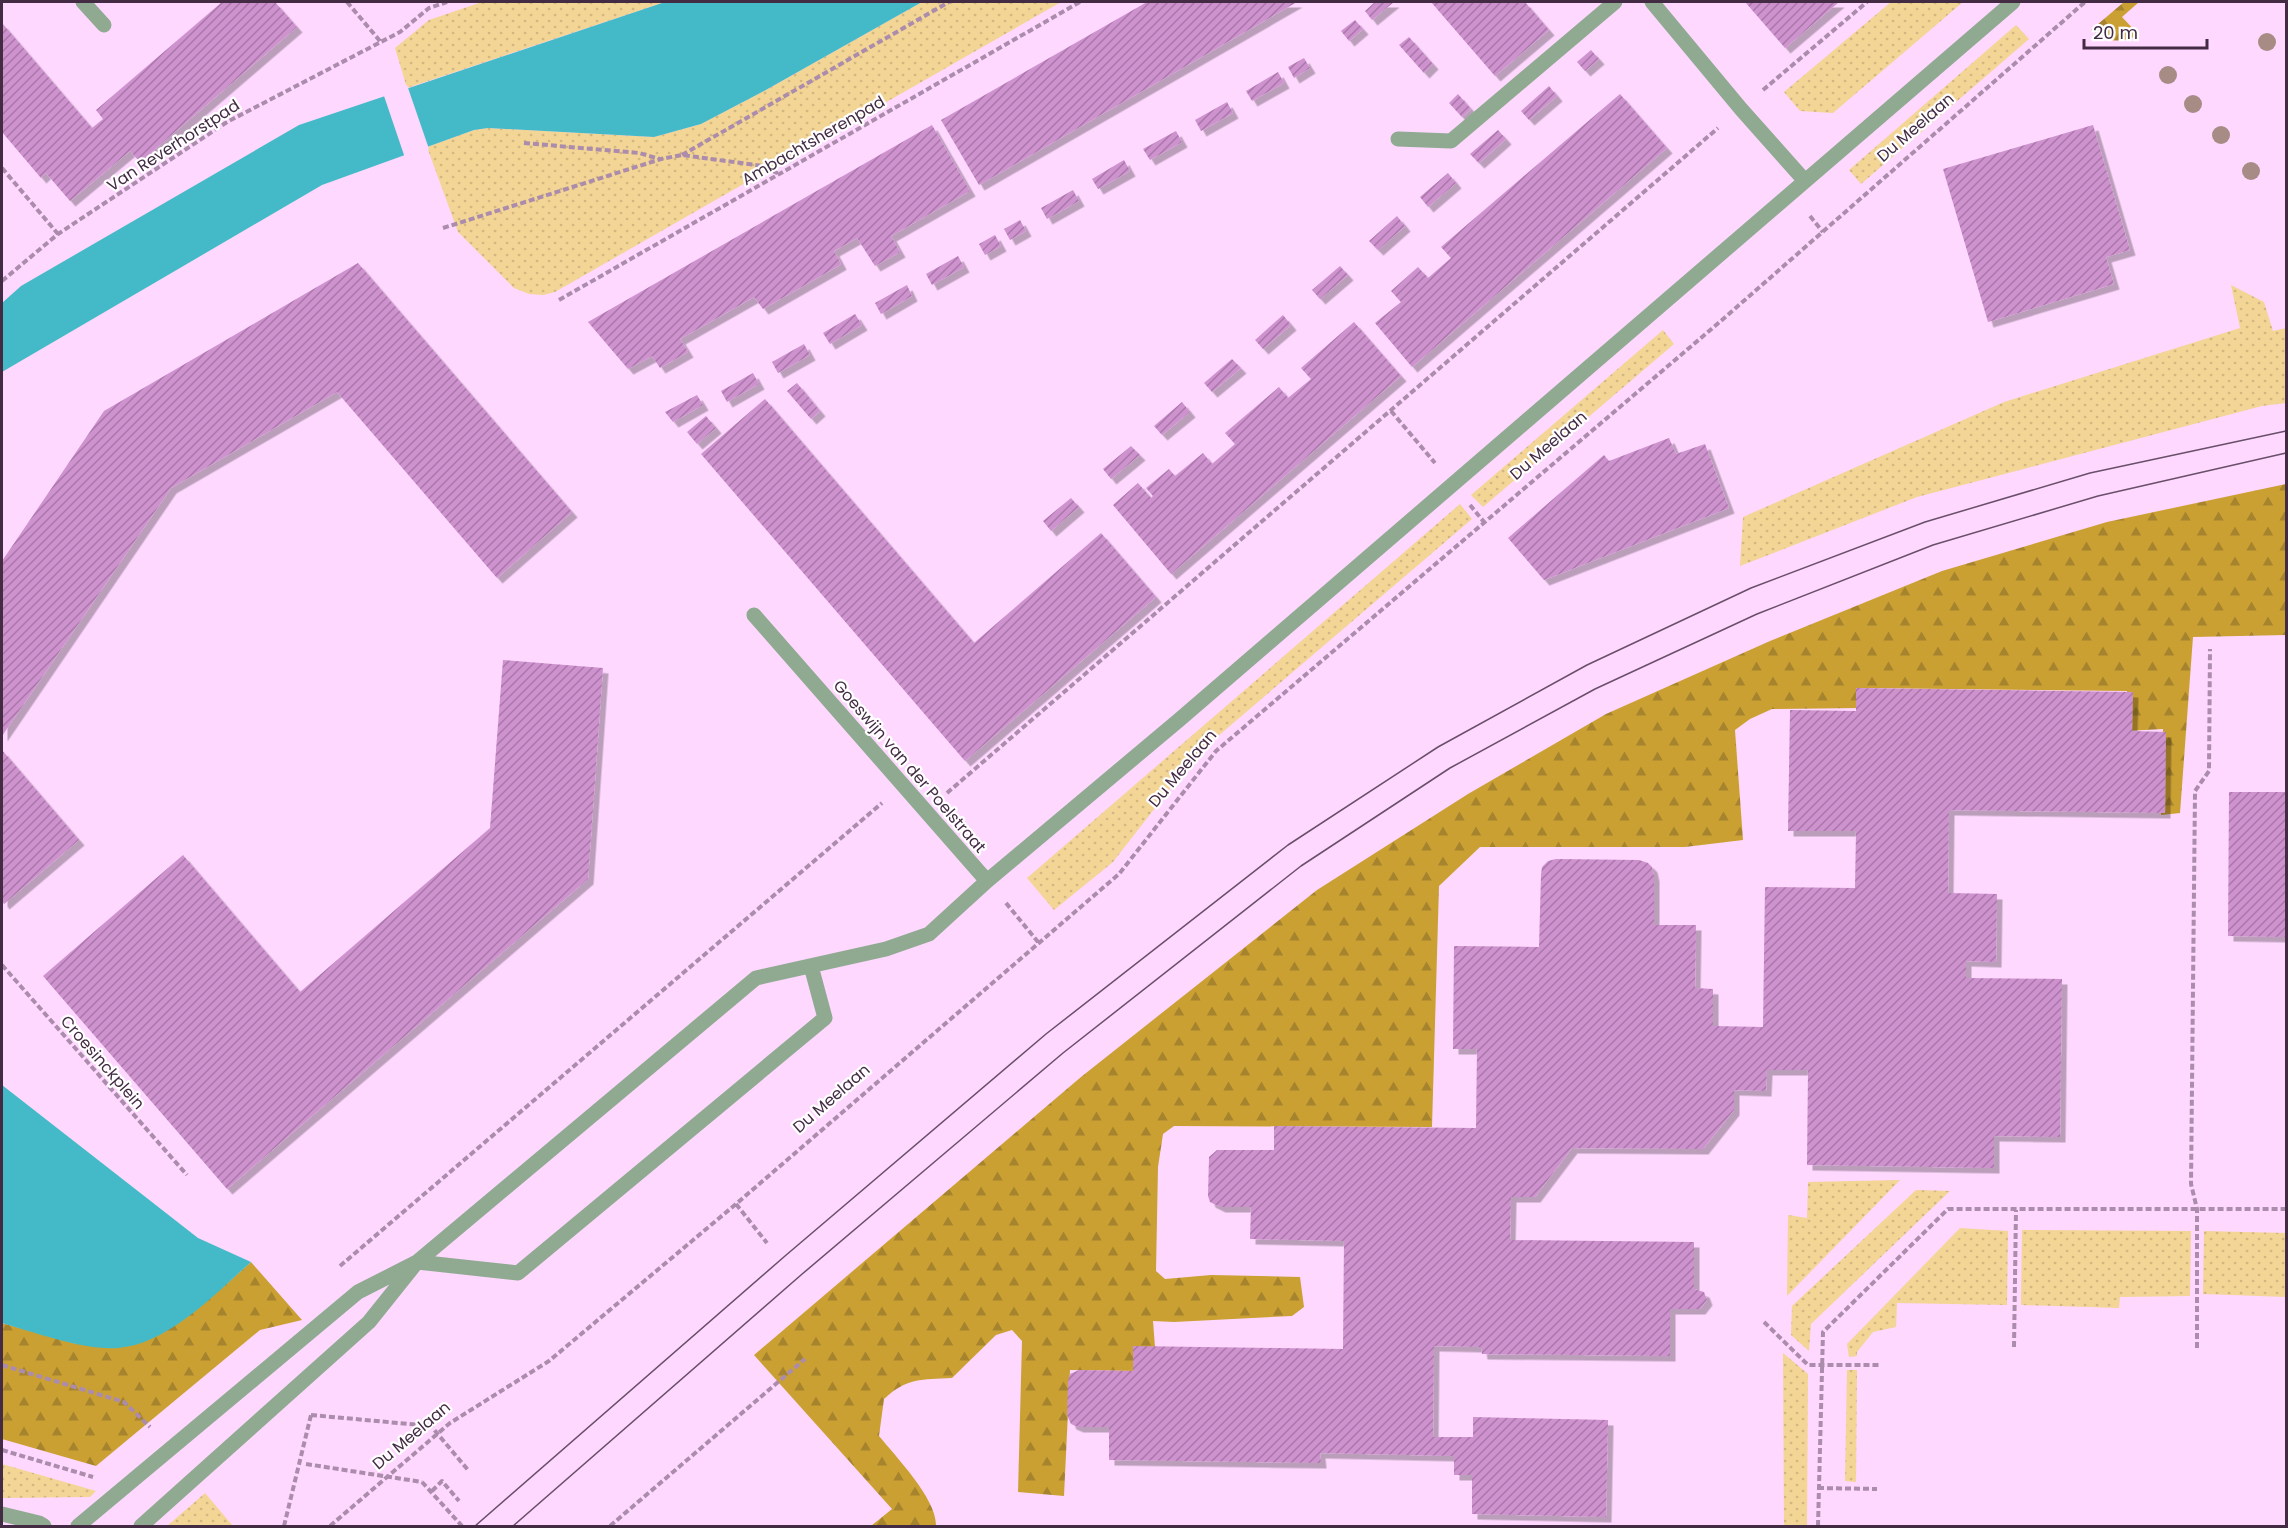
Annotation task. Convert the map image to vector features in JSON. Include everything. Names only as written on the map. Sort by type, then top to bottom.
[{"type":"street","points":[[83,2],[104,26]]},
{"type":"street","points":[[1398,139],[1451,141],[1615,2]]},
{"type":"street","points":[[1652,2],[1741,109],[1805,181]]},
{"type":"street","name":"Du Meelaan","points":[[141,1527],[369,1322],[417,1262],[756,978],[886,949],[929,934],[987,881],[1179,720],[2013,2]]},
{"type":"street","name":"Goeswijn van der Poelstraat","points":[[754,615],[987,881]]},
{"type":"street","points":[[417,1262],[518,1273],[825,1018],[812,966]]},
{"type":"street","name":"Du Meelaan","points":[[78,1527],[115,1493],[358,1292],[417,1262]]},
{"type":"street","points":[[2,1514],[39,1523],[44,1527]]},
{"type":"path","points":[[347,2],[380,41]]},
{"type":"path","name":"Van Reverhorstpad","points":[[2,281],[58,234],[227,122],[400,32],[434,2]]},
{"type":"path","name":"Van Reverhorstpad","points":[[429,8],[447,2]]},
{"type":"path","points":[[682,155],[949,2]]},
{"type":"path","name":"Ambachtsherenpad","points":[[559,300],[1080,2]]},
{"type":"path","points":[[926,811],[1867,2]]},
{"type":"path","name":"Du Meelaan","points":[[330,1527],[450,1423],[549,1361],[736,1204],[1119,874],[1216,751],[1722,320],[2085,2]]},
{"type":"path","points":[[524,143],[639,153],[661,159]]},
{"type":"path","points":[[443,228],[661,159],[682,155],[763,166],[779,174]]},
{"type":"path","points":[[2,168],[58,234]]},
{"type":"path","points":[[2197,1348],[2197,1209],[2190,1184],[2194,791],[2209,771],[2210,649]]},
{"type":"path","points":[[338,1268],[903,785]]},
{"type":"path","points":[[987,881],[1038,942]]},
{"type":"path","name":"Croesinckplein","points":[[2,965],[187,1175]]},
{"type":"path","points":[[736,1204],[767,1244]]},
{"type":"path","points":[[1818,1527],[1823,1332],[1948,1209],[2286,1209]]},
{"type":"path","points":[[2014,1347],[2016,1210]]},
{"type":"path","points":[[1764,1322],[1808,1365],[1879,1365]]},
{"type":"path","points":[[610,1527],[805,1359]]},
{"type":"path","points":[[2,1365],[124,1402],[151,1428]]},
{"type":"path","points":[[311,1415],[431,1426],[468,1470]]},
{"type":"path","points":[[2,1450],[99,1478],[115,1493]]},
{"type":"path","points":[[306,1464],[422,1482],[462,1527]]},
{"type":"path","points":[[432,1491],[442,1481],[459,1501]]},
{"type":"path","points":[[1818,1488],[1877,1489]]},
{"type":"shaded area","points":[[482,2],[665,2],[407,88],[395,48],[429,20]]},
{"type":"shaded area","points":[[665,2],[922,2],[701,124],[654,137],[488,128],[474,130],[322,185],[2,372],[2,303],[21,286],[299,125]]},
{"type":"shaded area","points":[[922,2],[1061,2],[555,292],[543,295],[529,294],[514,288],[458,232],[427,147],[474,130],[488,128],[654,137],[701,124]]},
{"type":"shaded area","points":[[1891,2],[1963,2],[1833,113],[1800,111],[1784,92]]},
{"type":"shaded area","points":[[2016,25],[2029,39],[1861,184],[1849,170]]},
{"type":"shaded area","points":[[2231,285],[2264,302],[2273,331],[2286,328],[2286,403],[2262,406],[1917,497],[1740,566],[1743,517],[2004,402],[2240,328]]},
{"type":"shaded area","points":[[1663,330],[1674,344],[1483,507],[1471,495]]},
{"type":"shaded area","points":[[1460,504],[1472,519],[1197,754],[1113,862],[1054,910],[1027,878]]},
{"type":"shaded area","points":[[2,1085],[198,1238],[251,1262],[190,1316],[155,1337],[137,1344],[118,1348],[91,1347],[2,1323]]},
{"type":"shaded area","points":[[1900,1180],[1787,1296],[1788,1215],[1807,1218],[1808,1182]]},
{"type":"shaded area","points":[[1916,1190],[1950,1191],[1811,1324],[1809,1351],[1791,1335],[1792,1306]]},
{"type":"shaded area","points":[[1960,1228],[2008,1231],[2007,1305],[1897,1303],[1896,1327],[1873,1332],[1857,1352],[1857,1356],[1849,1357],[1847,1344]]},
{"type":"shaded area","points":[[2022,1230],[2191,1231],[2190,1296],[2120,1297],[2119,1308],[2021,1305]]},
{"type":"shaded area","points":[[2204,1231],[2286,1233],[2286,1297],[2203,1294]]},
{"type":"shaded area","points":[[1783,1353],[1808,1374],[1807,1526],[1784,1526]]},
{"type":"shaded area","points":[[1847,1370],[1857,1370],[1856,1482],[1845,1481]]},
{"type":"shaded area","points":[[2,1464],[96,1491],[90,1497],[2,1498]]},
{"type":"shaded area","points":[[205,1493],[233,1526],[167,1526]]},
{"type":"green space","points":[[2124,2],[2139,2],[2122,17],[2139,35],[2119,41],[2091,30]]},
{"type":"green space","points":[[2286,484],[2286,635],[2193,637],[2180,813],[2161,815],[2163,729],[2125,731],[2127,691],[1861,688],[1861,708],[1772,709],[1750,719],[1735,730],[1743,840],[1685,847],[1480,847],[1439,886],[1432,1127],[1174,1126],[1163,1134],[1158,1167],[1156,1271],[1165,1279],[1211,1275],[1300,1277],[1304,1307],[1292,1316],[1153,1321],[1155,1347],[1136,1371],[1070,1370],[1064,1496],[1018,1492],[1022,1341],[1012,1330],[996,1335],[952,1378],[908,1383],[884,1399],[879,1436],[923,1491],[935,1515],[936,1526],[871,1526],[892,1509],[754,1355],[1081,1077],[1317,890],[1468,794],[1606,714],[1770,641],[1942,571],[2107,522]]},
{"type":"green space","points":[[251,1262],[302,1320],[260,1330],[96,1466],[2,1439],[2,1323],[77,1344],[223,1287]]},
{"type":"pier","points":[[407,85],[429,149],[405,158],[383,93]]},
{"type":"building","points":[[222,2],[275,2],[297,27],[140,162],[130,151],[70,201],[46,173],[41,178],[2,132],[2,23],[92,128],[103,119],[96,110]]},
{"type":"building","points":[[1147,2],[1297,2],[979,185],[941,120]]},
{"type":"building","points":[[1375,2],[1394,2],[1372,20],[1365,11]]},
{"type":"building","points":[[1431,2],[1525,2],[1549,30],[1495,76]]},
{"type":"building","points":[[1747,2],[1839,2],[1785,48]]},
{"type":"building","points":[[1355,20],[1363,29],[1349,41],[1341,31]]},
{"type":"building","points":[[1409,37],[1433,64],[1424,73],[1399,45]]},
{"type":"building","points":[[1591,50],[1599,59],[1585,71],[1577,62]]},
{"type":"building","points":[[1304,58],[1310,68],[1294,78],[1288,67]]},
{"type":"building","points":[[1278,72],[1284,83],[1252,101],[1246,91]]},
{"type":"building","points":[[1549,86],[1557,96],[1529,120],[1521,111]]},
{"type":"building","points":[[1458,94],[1471,109],[1462,117],[1449,103]]},
{"type":"building","points":[[1620,94],[1667,148],[1412,367],[1375,323],[1401,302],[1391,291],[1418,267],[1428,278],[1451,258],[1441,247]]},
{"type":"building","points":[[1227,102],[1233,113],[1201,131],[1195,120]]},
{"type":"building","points":[[932,125],[970,191],[891,236],[900,252],[875,266],[857,238],[834,251],[840,265],[763,309],[754,297],[680,339],[688,352],[660,368],[652,356],[628,369],[588,322]]},
{"type":"building","points":[[2093,125],[2130,250],[2106,257],[2114,284],[1988,322],[1943,169]]},
{"type":"building","points":[[1498,130],[1506,139],[1479,163],[1470,154]]},
{"type":"building","points":[[1176,131],[1182,142],[1150,160],[1143,149]]},
{"type":"building","points":[[1124,160],[1130,171],[1098,189],[1092,179]]},
{"type":"building","points":[[1448,173],[1456,183],[1428,207],[1420,197]]},
{"type":"building","points":[[1073,190],[1079,201],[1047,219],[1041,208]]},
{"type":"building","points":[[1397,216],[1405,226],[1378,250],[1369,241]]},
{"type":"building","points":[[1020,220],[1026,231],[1010,240],[1004,229]]},
{"type":"building","points":[[995,235],[1001,246],[985,255],[979,244]]},
{"type":"building","points":[[958,256],[964,267],[932,285],[926,274]]},
{"type":"building","points":[[358,263],[572,512],[497,578],[337,392],[171,488],[2,736],[2,561],[104,411]]},
{"type":"building","points":[[1340,266],[1348,275],[1320,299],[1312,290]]},
{"type":"building","points":[[907,285],[912,296],[881,314],[875,303]]},
{"type":"building","points":[[855,314],[862,325],[830,344],[823,333]]},
{"type":"building","points":[[1283,315],[1291,325],[1263,349],[1255,340]]},
{"type":"building","points":[[1354,322],[1401,376],[1171,574],[1113,505],[1138,483],[1151,498],[1153,496],[1146,488],[1169,469],[1175,476],[1203,453],[1212,464],[1235,444],[1225,433],[1279,387],[1288,398],[1311,379],[1301,368]]},
{"type":"building","points":[[804,344],[810,355],[778,373],[772,362]]},
{"type":"building","points":[[1232,359],[1241,368],[1212,392],[1204,383]]},
{"type":"building","points":[[753,373],[759,384],[727,402],[721,391]]},
{"type":"building","points":[[797,383],[820,411],[811,419],[787,391]]},
{"type":"building","points":[[697,395],[703,405],[673,422],[665,412]]},
{"type":"building","points":[[765,399],[974,643],[1101,533],[1156,597],[965,761],[701,454]]},
{"type":"building","points":[[1182,402],[1190,412],[1162,435],[1154,426]]},
{"type":"building","points":[[706,416],[716,428],[697,444],[687,432]]},
{"type":"building","points":[[1669,438],[1676,454],[1705,444],[1729,508],[1544,580],[1508,538],[1604,455],[1609,461]]},
{"type":"building","points":[[1131,446],[1140,455],[1111,479],[1103,469]]},
{"type":"building","points":[[1071,498],[1079,507],[1051,531],[1043,521]]},
{"type":"building","points":[[503,660],[603,668],[588,879],[227,1189],[43,976],[183,855],[300,992],[490,828]]},
{"type":"building","points":[[1856,688],[2133,692],[2132,731],[2166,732],[2165,813],[1949,810],[1948,893],[1997,894],[1996,962],[1966,961],[1966,978],[2062,979],[2060,1137],[1994,1136],[1994,1168],[1807,1165],[1808,1070],[1767,1070],[1766,1091],[1734,1090],[1734,1110],[1703,1149],[1572,1148],[1535,1197],[1511,1197],[1510,1240],[1694,1242],[1694,1289],[1704,1292],[1707,1300],[1700,1309],[1670,1309],[1670,1356],[1482,1354],[1481,1347],[1434,1346],[1433,1437],[1473,1437],[1473,1417],[1608,1420],[1606,1517],[1472,1514],[1472,1475],[1454,1475],[1454,1456],[1320,1453],[1321,1463],[1109,1460],[1109,1427],[1078,1427],[1071,1424],[1067,1415],[1070,1374],[1079,1370],[1133,1371],[1133,1346],[1343,1349],[1344,1241],[1250,1239],[1251,1207],[1220,1207],[1210,1202],[1208,1196],[1209,1157],[1217,1150],[1274,1150],[1274,1126],[1476,1128],[1477,1049],[1453,1049],[1454,946],[1539,947],[1541,875],[1542,867],[1548,861],[1556,859],[1639,860],[1648,863],[1652,867],[1654,876],[1654,925],[1696,925],[1695,988],[1713,989],[1713,1026],[1763,1027],[1765,887],[1855,888],[1856,831],[1788,831],[1790,710],[1856,711]]},
{"type":"building","points":[[2,750],[79,840],[4,904],[2,901]]},
{"type":"building","points":[[2229,792],[2286,792],[2286,937],[2228,936]]},
{"type":"tram line","points":[[475,1526],[785,1256],[1046,1034],[1288,845],[1438,747],[1587,665],[1751,588],[1925,522],[2090,473],[2286,431]]},
{"type":"tram line","points":[[513,1526],[801,1275],[1063,1053],[1301,866],[1450,768],[1595,689],[1757,614],[1933,545],[2098,496],[2286,453]]}]
